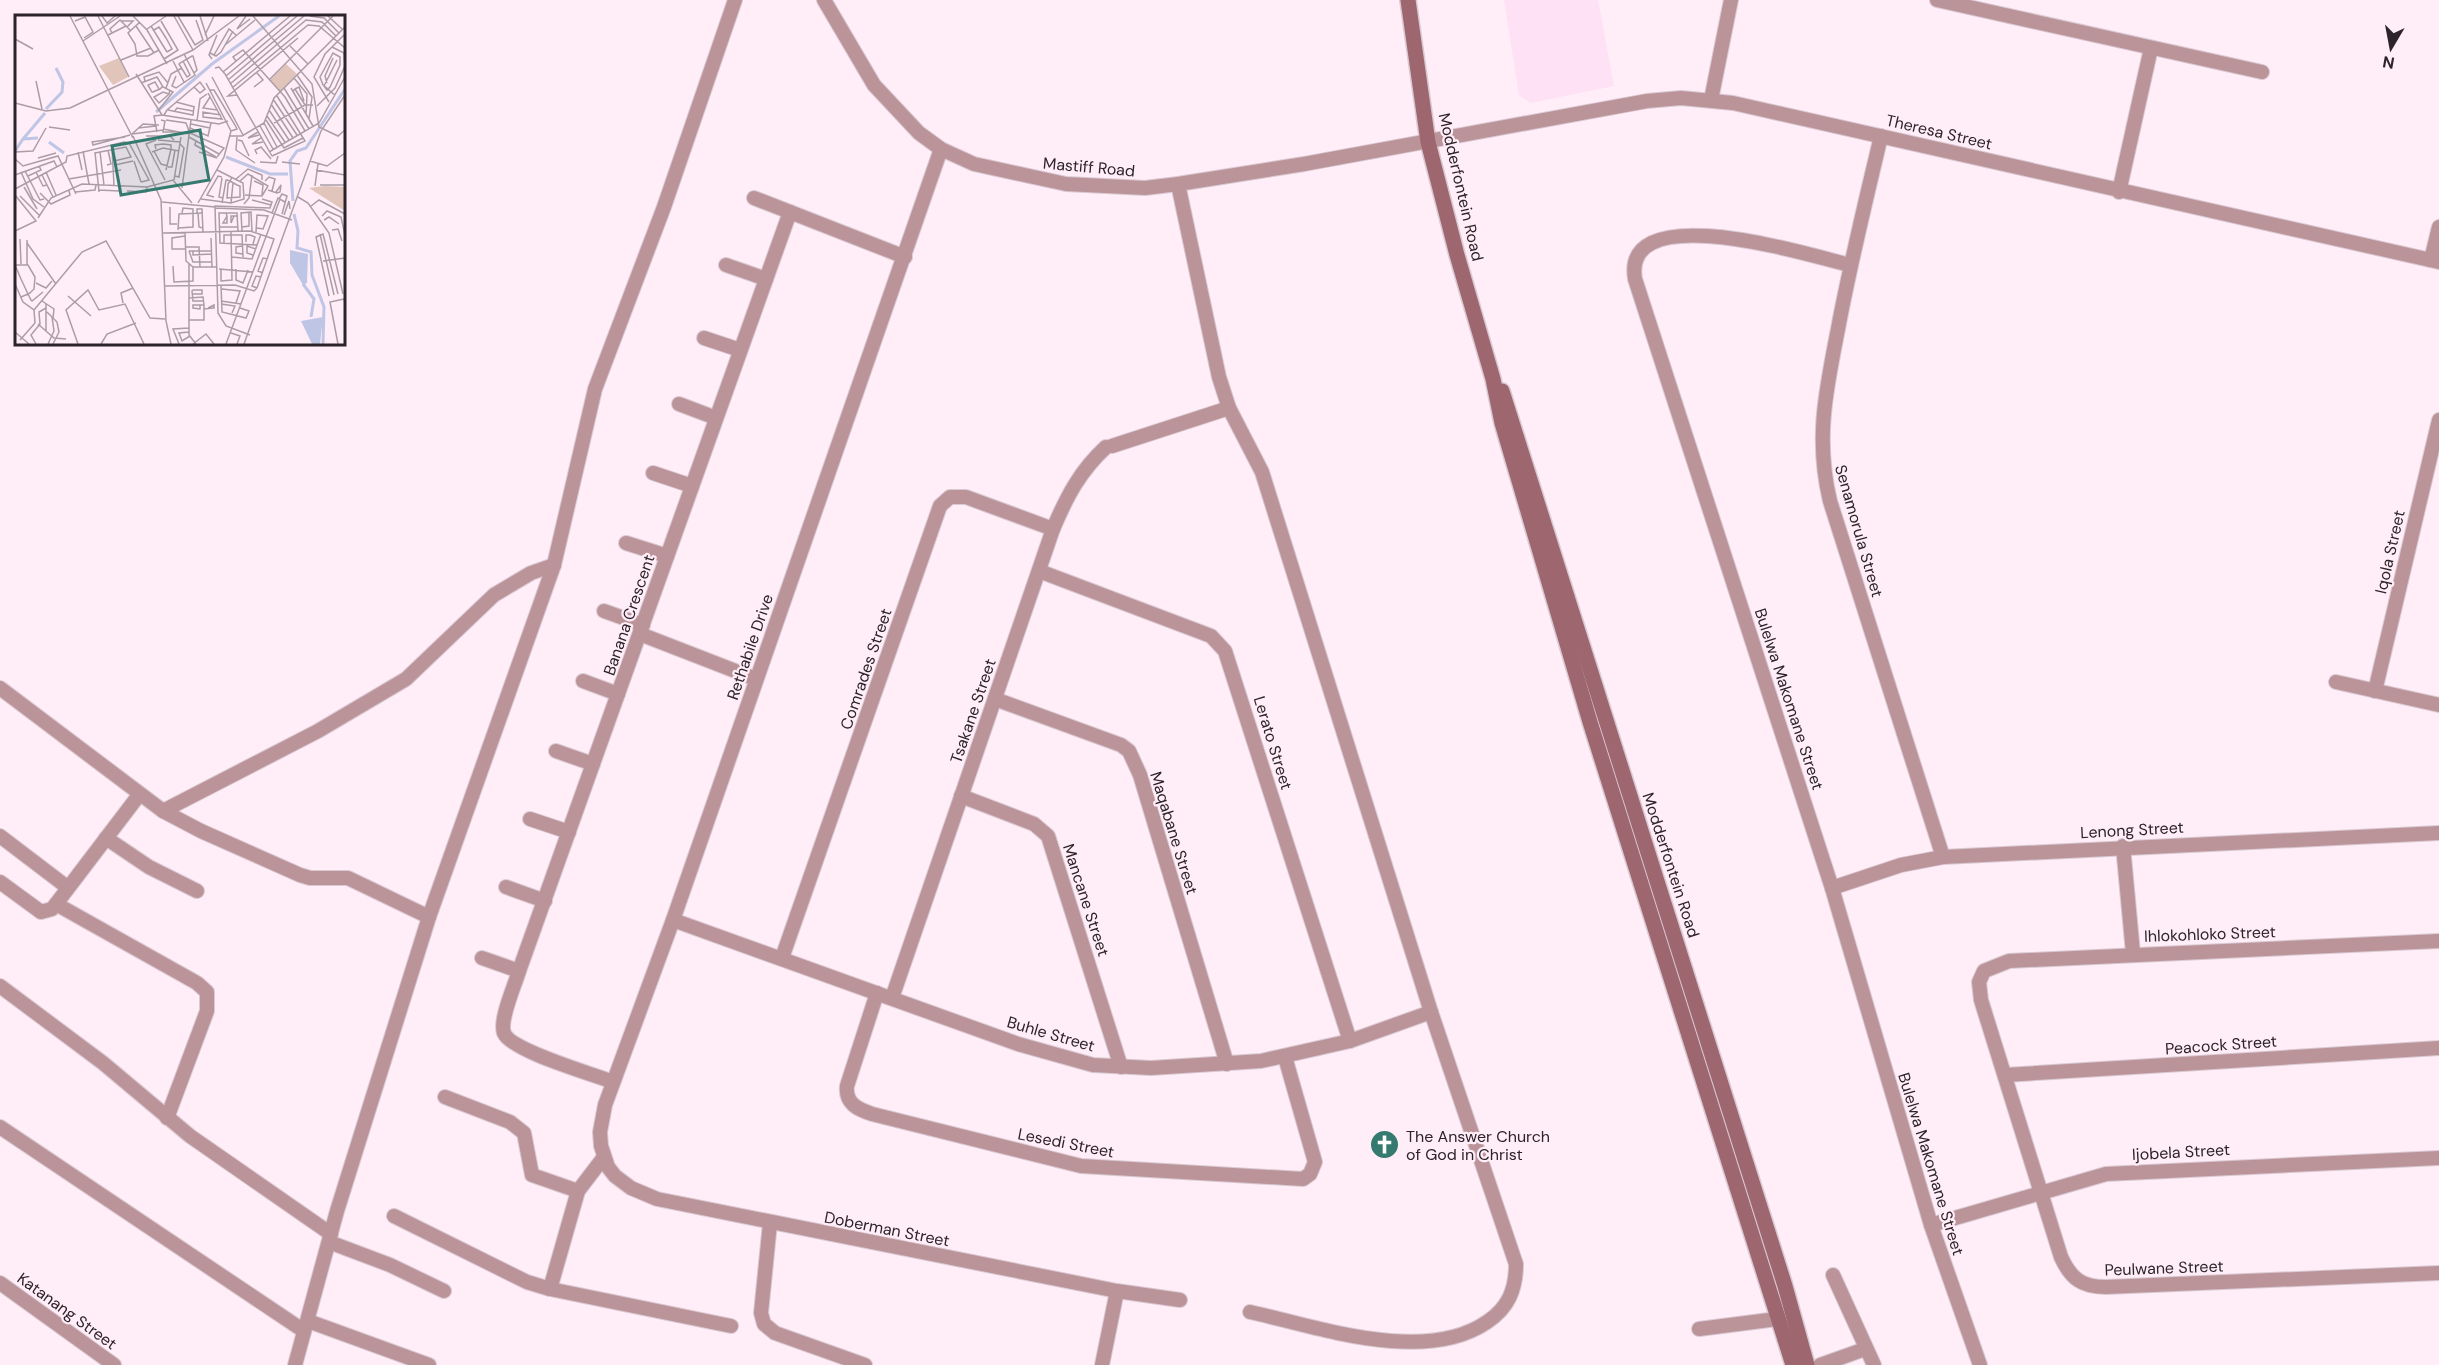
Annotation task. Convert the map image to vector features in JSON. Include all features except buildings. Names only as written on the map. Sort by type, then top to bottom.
[{"type":"main road","name":"Modderfontein Road","points":[[1408,0],[1428,142],[1457,255],[1493,379],[1502,423],[1590,722],[1793,1365]]},
{"type":"main road","name":"Modderfontein Road","points":[[1493,379],[1504,395],[1516,431],[1785,1286],[1807,1365]]},
{"type":"street","points":[[295,1365],[330,1238],[429,917],[554,565],[595,389],[664,207],[735,0]]},
{"type":"street","name":"Mastiff Road","points":[[824,0],[874,85],[919,134],[941,149],[974,164],[995,170],[1066,184],[1145,188],[1428,142]]},
{"type":"street","points":[[1711,100],[1731,0]]},
{"type":"street","points":[[1937,0],[2262,72]]},
{"type":"street","points":[[2119,192],[2151,48]]},
{"type":"street","name":"Theresa Street","points":[[1428,142],[1647,101],[1681,98],[1711,100],[2435,261]]},
{"type":"street","name":"Senamorula Street","points":[[1881,136],[1850,265],[1826,394],[1821,430],[1822,468],[1830,501],[1943,857]]},
{"type":"street","name":"Rethabile Drive","points":[[604,1157],[600,1132],[613,1082],[674,920],[941,149]]},
{"type":"street","points":[[1178,184],[1200,301],[1229,408],[1262,472],[1431,1012],[1513,1250],[1516,1278],[1513,1291],[1498,1314],[1483,1324],[1448,1338],[1424,1342],[1376,1339],[1250,1312]]},
{"type":"street","points":[[754,198],[905,257]]},
{"type":"street","name":"Banana Crescent","points":[[613,1082],[522,1048],[504,1033],[504,1019],[519,971],[790,212]]},
{"type":"street","points":[[2435,261],[2439,227]]},
{"type":"street","name":"Bulelwa Makomane Street","points":[[1850,265],[1754,242],[1706,235],[1687,236],[1651,244],[1638,252],[1633,265],[1635,279],[1832,888],[1931,1225],[1980,1365]]},
{"type":"street","points":[[726,265],[766,279]]},
{"type":"street","points":[[704,338],[740,350]]},
{"type":"street","points":[[679,404],[716,418]]},
{"type":"street","name":"Tsakane Street","points":[[891,998],[1053,529],[1071,488],[1086,466],[1109,447],[1229,408]]},
{"type":"street","name":"Iqola Street","points":[[2376,691],[2439,420]]},
{"type":"street","points":[[653,473],[692,486]]},
{"type":"street","name":"Comrades Street","points":[[782,958],[940,506],[950,497],[966,497],[1053,529]]},
{"type":"street","points":[[626,543],[667,556]]},
{"type":"street","points":[[163,811],[318,731],[406,679],[494,595],[531,573],[554,565]]},
{"type":"street","name":"Lerato Street","points":[[1039,571],[1205,634],[1219,642],[1225,651],[1350,1041]]},
{"type":"street","points":[[604,611],[756,679]]},
{"type":"street","points":[[583,681],[618,694]]},
{"type":"street","points":[[2336,682],[2439,705]]},
{"type":"street","points":[[0,688],[163,811],[201,831],[300,875],[310,878],[348,878],[429,917]]},
{"type":"street","name":"Maqabane Street","points":[[995,699],[1121,745],[1129,752],[1140,775],[1227,1064]]},
{"type":"street","points":[[556,751],[593,764]]},
{"type":"street","points":[[0,882],[42,912],[52,909],[139,795]]},
{"type":"street","name":"Mancane Street","points":[[961,796],[1034,824],[1048,836],[1121,1068]]},
{"type":"street","points":[[530,819],[569,832]]},
{"type":"street","name":"Lenong Street","points":[[1832,888],[1901,866],[1943,857],[2123,846],[2439,833]]},
{"type":"street","points":[[0,836],[67,887]]},
{"type":"street","points":[[106,838],[149,867],[198,891]]},
{"type":"street","points":[[2123,846],[2133,954]]},
{"type":"street","points":[[506,887],[545,901]]},
{"type":"street","points":[[56,904],[197,983],[207,992],[207,1011],[167,1118]]},
{"type":"street","name":"Buhle Street","points":[[674,920],[1060,1057],[1121,1068],[1227,1064],[1285,1057],[1350,1041],[1431,1012]]},
{"type":"street","name":"Ihlokohloko Street","points":[[1984,971],[2009,961],[2439,941]]},
{"type":"street","points":[[482,958],[519,971]]},
{"type":"street","name":"Peulwane Street","points":[[1984,971],[1980,976],[1979,990],[2005,1076],[2061,1257],[2068,1272],[2079,1283],[2092,1287],[2439,1273]]},
{"type":"street","points":[[0,986],[94,1056],[167,1118],[330,1238],[444,1291]]},
{"type":"street","name":"Lesedi Street","points":[[877,993],[847,1086],[848,1099],[853,1106],[872,1114],[1081,1166],[1303,1179],[1310,1174],[1315,1162],[1285,1057]]},
{"type":"street","name":"Peacock Street","points":[[2005,1076],[2439,1048]]},
{"type":"street","points":[[445,1097],[518,1128],[527,1139],[532,1175],[578,1191]]},
{"type":"street","points":[[0,1127],[306,1326],[429,1365]]},
{"type":"street","points":[[550,1289],[578,1191],[604,1157]]},
{"type":"street","name":"Doberman Street","points":[[604,1157],[615,1176],[631,1188],[657,1199],[1117,1291],[1180,1300]]},
{"type":"street","name":"Ijobela Street","points":[[1931,1225],[2086,1178],[2128,1171],[2439,1158]]},
{"type":"street","points":[[394,1216],[527,1281],[550,1289],[730,1326]]},
{"type":"street","points":[[770,1223],[761,1313],[764,1323],[783,1337],[865,1365]]},
{"type":"street","points":[[1833,1275],[1874,1365]]},
{"type":"street","name":"Katanang Street","points":[[0,1283],[114,1365]]},
{"type":"street","points":[[1102,1365],[1117,1291]]},
{"type":"street","points":[[1699,1329],[1777,1319]]},
{"type":"street","points":[[1820,1365],[1865,1348]]},
{"type":"shaded area","points":[[1504,0],[1598,0],[1614,86],[1530,103],[1519,95]]},
{"type":"place","name":"The Answer Church of God in Christ","points":[[1385,1145]]}]
